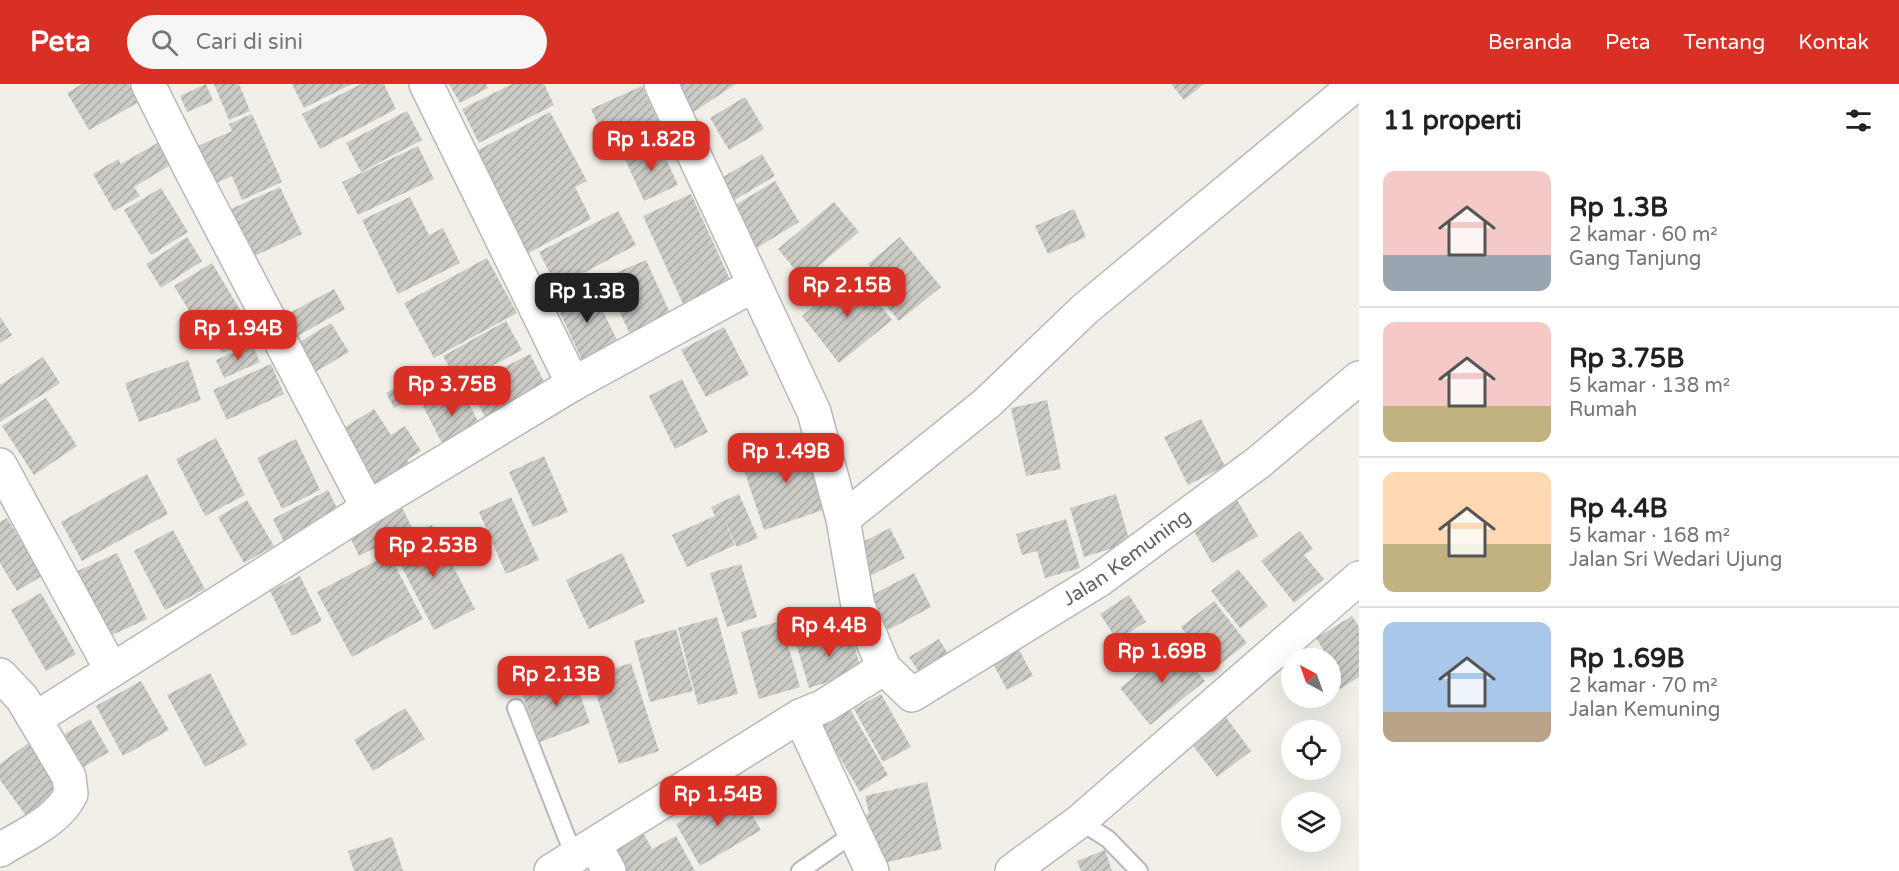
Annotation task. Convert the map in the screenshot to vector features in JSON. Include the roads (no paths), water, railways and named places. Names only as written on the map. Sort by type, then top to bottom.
[{"type":"street","points":[[148,84],[368,508]]},
{"type":"street","points":[[426,84],[573,384]]},
{"type":"street","points":[[582,861],[800,717],[824,706],[884,668],[858,606],[843,519],[814,412],[661,84]]},
{"type":"street","points":[[843,519],[987,403],[1085,309],[1356,84]]},
{"type":"street","points":[[35,719],[368,508],[573,384],[754,285]]},
{"type":"street","name":"Jalan Kemuning","points":[[884,668],[912,695],[1099,580],[1259,462],[1359,378]]},
{"type":"street","points":[[0,465],[111,669]]},
{"type":"street","points":[[1012,871],[1080,820],[1359,578]]},
{"type":"street","points":[[0,675],[13,686],[35,719],[69,777],[71,794],[67,802],[46,822],[0,850]]},
{"type":"street","points":[[800,717],[872,871]]},
{"type":"lane","points":[[516,708],[582,861]]},
{"type":"lane","points":[[1080,820],[1108,839],[1139,871]]},
{"type":"lane","points":[[800,871],[853,834]]}]
